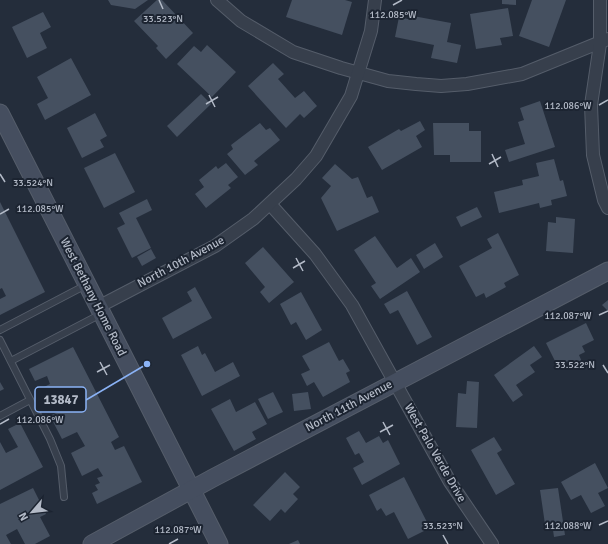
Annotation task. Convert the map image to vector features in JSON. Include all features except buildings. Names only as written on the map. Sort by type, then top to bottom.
[{"type":"street","points":[[218,0],[241,21],[293,52],[341,68],[388,81],[441,86],[467,84],[522,74],[604,42]]},
{"type":"street","name":"North 10th Avenue","points":[[100,310],[215,246],[253,219],[296,179],[316,156],[351,96],[371,31],[375,0]]},
{"type":"street","points":[[600,0],[604,42],[592,105],[593,155],[604,200],[608,208]]},
{"type":"street","name":"West Bethany Home Road","points":[[0,113],[86,285],[219,544]]},
{"type":"street","name":"West Palo Verde Drive","points":[[270,204],[315,254],[344,294],[358,316],[450,482],[492,544]]},
{"type":"street","name":"North 11th Avenue","points":[[96,543],[191,490],[608,271]]},
{"type":"lane","points":[[0,330],[86,285]]},
{"type":"lane","name":"North 10th Avenue","points":[[11,361],[100,310]]},
{"type":"lane","points":[[0,340],[50,439],[61,466],[64,497]]},
{"type":"lane","points":[[0,416],[30,400]]},
{"type":"place","name":"13847","points":[[147,364]]}]
